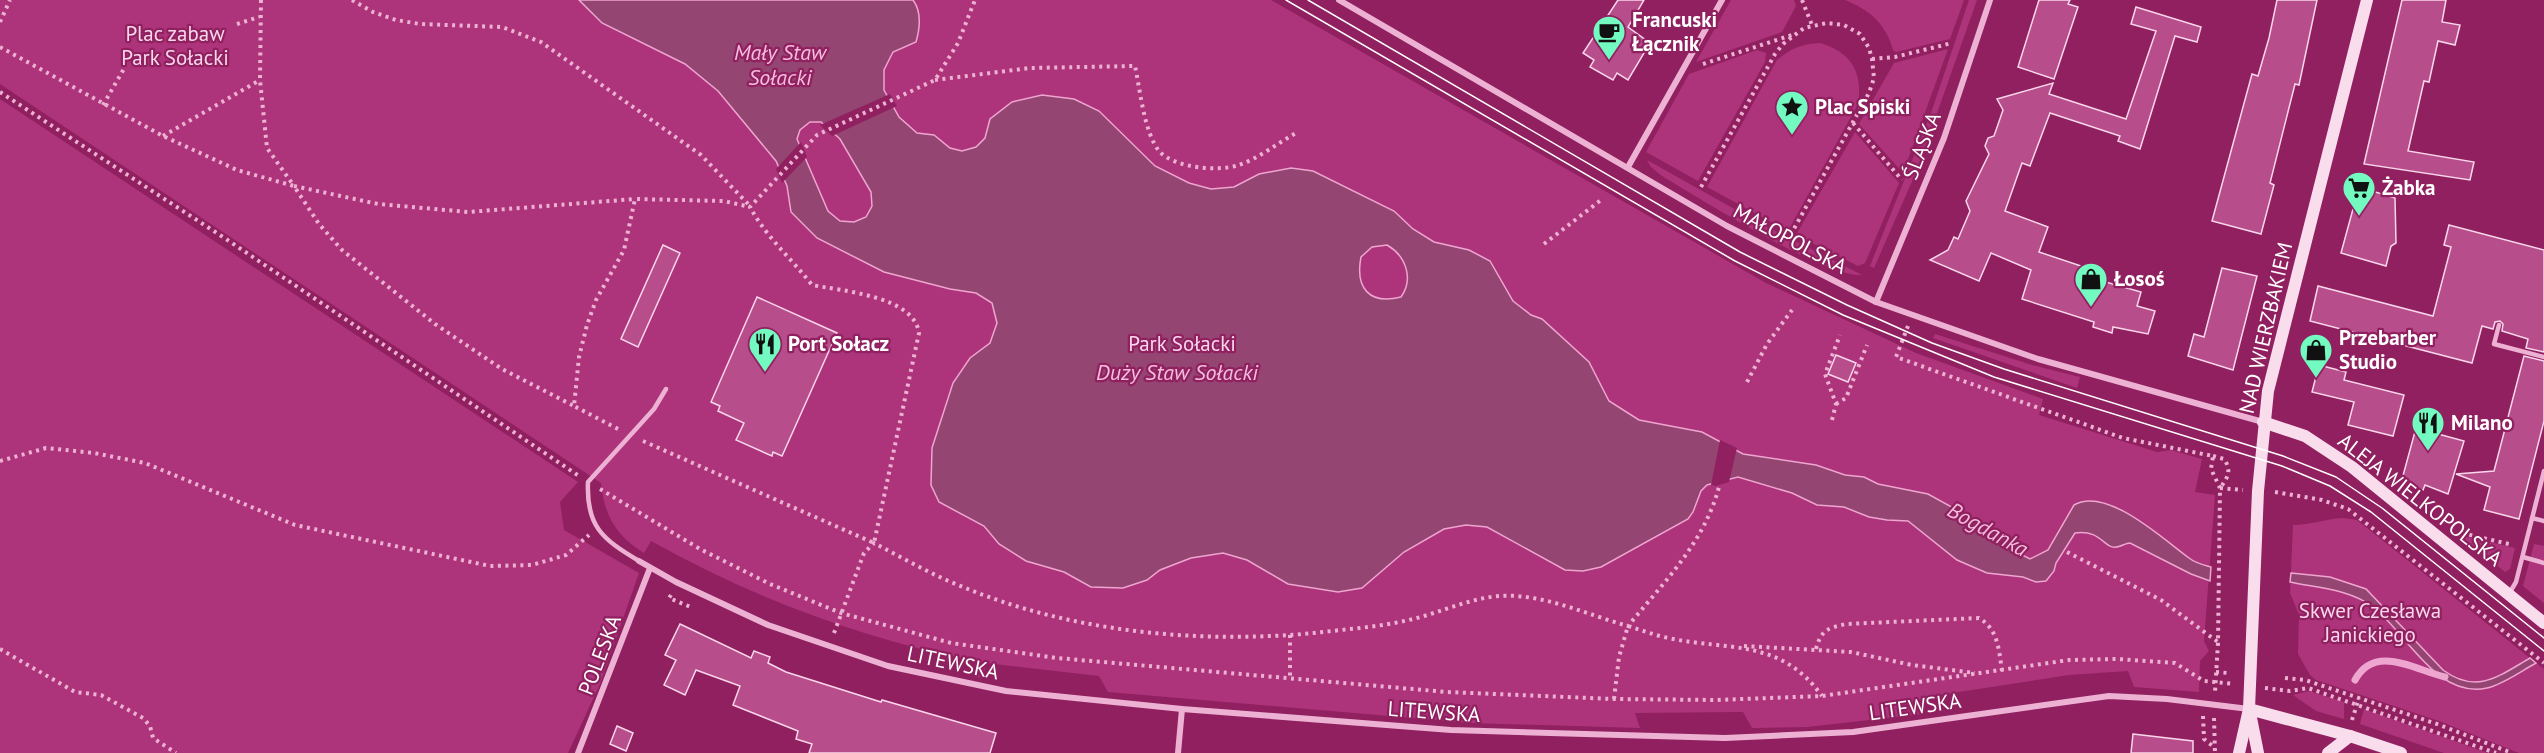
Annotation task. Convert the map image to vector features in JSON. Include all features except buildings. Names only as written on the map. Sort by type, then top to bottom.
[{"type":"street","name":"MAŁOPOLSKA","points":[[1338,0],[1737,231],[1876,302],[2038,359],[2264,422]]},
{"type":"street","points":[[1628,167],[1722,0]]},
{"type":"street","name":"ŚLĄSKA","points":[[1876,302],[1944,138],[1990,0]]},
{"type":"street","name":"NAD WIERZBAKIEM","points":[[2239,753],[2249,709],[2264,422],[2271,376],[2367,0]]},
{"type":"street","name":"ALEJA WIELKOPOLSKA","points":[[2264,422],[2305,436],[2352,467],[2544,623]]},
{"type":"street","name":"LITEWSKA","points":[[639,561],[768,625],[828,648],[888,666],[975,686],[1182,709],[1451,730],[1725,738],[1853,732],[2109,696],[2167,699],[2249,709]]},
{"type":"street","name":"POLESKA","points":[[578,753],[650,568]]},
{"type":"street","points":[[1178,753],[1182,709]]},
{"type":"street","points":[[2249,709],[2350,736],[2400,753]]},
{"type":"street","name":"NAD WIERZBAKIEM","points":[[2249,709],[2258,753]]},
{"type":"street","points":[[2328,753],[2350,736]]},
{"type":"lane","points":[[2499,325],[2494,344],[2544,357]]},
{"type":"lane","points":[[639,561],[618,548],[596,529],[587,505],[588,482],[654,410],[666,389]]},
{"type":"lane","points":[[2508,594],[2516,582],[2544,471]]},
{"type":"lane","points":[[2532,518],[2544,520]]},
{"type":"lane","points":[[2523,557],[2544,563]]},
{"type":"path","points":[[0,22],[10,0]]},
{"type":"path","points":[[261,0],[260,80],[267,148],[319,224],[342,250],[435,324],[502,369],[630,435],[874,543],[964,588],[1053,615],[1152,632],[1239,638],[1290,635],[1412,620],[1475,600],[1501,596],[1534,599],[1667,638],[1734,646],[1816,649],[1982,674]]},
{"type":"path","points":[[352,0],[373,12],[396,20],[420,24],[502,27],[541,42],[701,155],[750,207],[763,231],[794,261],[812,285],[884,300],[909,312],[917,322],[919,333],[874,543],[864,553],[828,648]]},
{"type":"path","points":[[935,80],[958,43],[975,0]]},
{"type":"path","points":[[1802,0],[1812,25]]},
{"type":"path","points":[[237,24],[260,17]]},
{"type":"path","points":[[1682,71],[1795,34],[1812,25],[1844,25],[1860,34],[1869,48],[1872,59],[1874,78],[1869,93],[1790,236]]},
{"type":"path","points":[[1701,187],[1775,54],[1795,34]]},
{"type":"path","points":[[1872,59],[1895,57],[1952,43]]},
{"type":"path","points":[[0,47],[103,105],[237,170],[294,186],[378,204],[468,212],[634,199],[724,201],[750,207]]},
{"type":"path","points":[[750,207],[817,135],[935,80],[1030,68],[1135,66],[1150,134],[1159,151],[1173,160],[1194,166],[1238,165],[1296,133]]},
{"type":"path","points":[[103,105],[125,67]]},
{"type":"path","points":[[163,136],[260,80]]},
{"type":"path","points":[[0,92],[226,239],[588,482],[700,549],[770,585],[841,613],[951,643],[1057,658],[1490,695],[1614,699],[1717,700],[1822,696],[2069,660],[2118,658],[2175,663],[2204,681],[2215,685],[2222,683]]},
{"type":"path","points":[[1853,123],[1902,180]]},
{"type":"path","points":[[574,406],[579,357],[587,325],[596,300],[624,250],[634,199]]},
{"type":"path","points":[[1544,244],[1601,200]]},
{"type":"path","points":[[1747,382],[1767,344],[1792,310]]},
{"type":"path","points":[[1912,315],[1896,357],[1967,385],[2123,438],[2143,444],[2224,459],[2229,467],[2229,475],[2220,488]]},
{"type":"path","points":[[1832,420],[1836,404],[1825,374],[1840,335]]},
{"type":"path","points":[[1836,404],[1846,398],[1867,345]]},
{"type":"path","points":[[0,461],[46,448],[94,453],[145,463],[295,525],[490,566],[532,565],[566,555],[596,529]]},
{"type":"path","points":[[2213,456],[2211,469],[2220,488],[2218,643],[2215,685]]},
{"type":"path","points":[[1614,699],[1619,657],[1628,626],[1692,549],[1709,520],[1719,487]]},
{"type":"path","points":[[2220,488],[2233,489]]},
{"type":"path","points":[[2278,493],[2322,500],[2348,509],[2544,663]]},
{"type":"path","points":[[2453,531],[2525,548]]},
{"type":"path","points":[[2067,552],[2161,600],[2218,643]]},
{"type":"path","points":[[1816,649],[1819,635],[1827,628],[1846,624],[1979,618],[1989,624],[1996,636],[2002,671]]},
{"type":"path","points":[[1290,635],[1290,678]]},
{"type":"path","points":[[1734,646],[1792,664],[1822,696]]},
{"type":"path","points":[[0,649],[31,669],[75,692],[101,695],[143,718],[150,726],[153,738],[176,753]]},
{"type":"path","points":[[2216,672],[2228,673]]},
{"type":"path","points":[[2284,678],[2305,680],[2437,724],[2512,753]]},
{"type":"path","points":[[2204,681],[2204,692]]},
{"type":"path","points":[[2290,691],[2308,688],[2496,753]]},
{"type":"path","points":[[2352,721],[2359,698]]},
{"type":"path","points":[[2203,711],[2204,739],[2217,752]]},
{"type":"path","points":[[2214,716],[2217,752]]},
{"type":"green space","name":"Park Sołacki","points":[[0,0],[1271,0],[1766,283],[1916,353],[2043,399],[2039,415],[2157,452],[2171,450],[2202,459],[2195,492],[2215,495],[2204,641],[2209,651],[2200,661],[2199,692],[2134,687],[2128,671],[2069,675],[1926,697],[1923,714],[1807,727],[1752,728],[1743,712],[1635,713],[1640,728],[1470,723],[1108,692],[1099,676],[986,663],[983,678],[973,676],[975,661],[890,641],[808,614],[728,581],[651,541],[644,553],[626,539],[613,524],[605,505],[601,483],[0,84]]},
{"type":"green space","points":[[1731,0],[1794,0],[1796,6],[1782,32],[1696,62]]},
{"type":"green space","points":[[1845,0],[1964,0],[1950,39],[1896,52],[1876,19],[1862,8]]},
{"type":"green space","points":[[1969,0],[1977,0],[1917,170],[1874,268],[1870,266],[1931,113]]},
{"type":"green space","points":[[1820,43],[1840,52],[1852,65],[1859,82],[1858,104],[1788,231],[1707,187],[1777,60],[1797,47]]},
{"type":"green space","points":[[1948,49],[1903,173],[1859,124],[1894,63]]},
{"type":"green space","points":[[1757,50],[1766,53],[1765,62],[1698,181],[1646,152],[1689,74]]},
{"type":"green space","points":[[0,99],[578,482],[560,502],[564,530],[639,573],[600,684],[568,753],[0,753]]},
{"type":"green space","points":[[1855,132],[1899,183],[1865,263],[1858,266],[1796,235]]},
{"type":"green space","points":[[1647,160],[1754,220],[1862,275],[1820,264],[1762,235],[1662,176],[1651,167]]},
{"type":"green space","points":[[1935,334],[2032,365],[2080,377],[2077,388],[1933,338]]},
{"type":"green space","name":"Skwer Czesława Janickiego","points":[[2343,518],[2357,520],[2544,669],[2544,753],[2519,753],[2439,721],[2316,680],[2310,675],[2298,654],[2299,615],[2290,593],[2293,525]]},
{"type":"green space","points":[[2459,535],[2515,548],[2510,569],[2505,572]]},
{"type":"green space","points":[[2534,544],[2544,546],[2544,603],[2523,586]]},
{"type":"green space","points":[[2309,691],[2344,702],[2344,719],[2316,711],[2293,695]]},
{"type":"green space","points":[[2364,709],[2488,753],[2444,753],[2360,724]]},
{"type":"water","name":"Duży Staw Sołacki","points":[[579,0],[913,0],[918,10],[919,20],[916,42],[893,52],[884,70],[884,90],[899,117],[917,133],[934,135],[950,148],[962,151],[976,147],[985,138],[990,119],[1012,102],[1042,95],[1074,99],[1099,111],[1155,166],[1189,183],[1211,189],[1234,187],[1259,174],[1291,168],[1313,171],[1394,211],[1413,229],[1434,242],[1469,250],[1490,261],[1513,301],[1531,315],[1542,319],[1589,362],[1609,401],[1639,420],[1702,432],[1743,454],[1816,465],[1845,475],[1864,477],[1878,484],[1928,494],[1995,531],[2020,554],[2030,559],[2048,550],[2074,505],[2087,501],[2102,503],[2135,518],[2191,560],[2211,567],[2210,581],[2191,574],[2130,543],[2112,547],[2096,536],[2084,533],[2075,533],[2046,581],[2036,582],[2023,577],[1987,573],[1957,560],[1908,521],[1869,517],[1844,507],[1817,505],[1792,493],[1738,477],[1707,485],[1701,491],[1688,519],[1601,567],[1583,571],[1565,570],[1487,527],[1466,525],[1444,529],[1404,552],[1362,588],[1338,592],[1288,584],[1247,560],[1223,553],[1191,558],[1160,570],[1147,580],[1123,588],[1091,587],[1064,572],[1026,561],[999,544],[984,526],[939,502],[931,485],[932,448],[953,383],[970,358],[990,343],[997,323],[992,303],[976,293],[950,289],[884,272],[817,238],[791,212],[787,186],[776,161],[718,91],[685,64],[602,23]],"holes":[[[810,122],[821,122],[840,139],[871,192],[872,206],[866,217],[854,222],[840,221],[828,211],[797,139],[800,130]],[[1387,245],[1399,255],[1406,268],[1407,276],[1407,283],[1401,297],[1390,299],[1373,296],[1367,292],[1360,277],[1361,257],[1372,247]]]},
{"type":"water","points":[[2291,573],[2330,577],[2366,589],[2443,670],[2455,677],[2477,682],[2498,676],[2530,658],[2536,663],[2487,688],[2469,689],[2452,684],[2437,674],[2386,618],[2373,607],[2354,596],[2290,582]]},
{"type":"pier","points":[[890,94],[897,106],[832,136],[820,125]]},
{"type":"pier","points":[[801,142],[807,157],[782,183],[776,169]]},
{"type":"pier","points":[[1720,440],[1737,448],[1729,482],[1716,486],[1711,485]]},
{"type":"waterway","points":[[2355,680],[2363,669],[2373,663],[2384,661],[2409,665],[2445,677]]},
{"type":"tram line","points":[[1286,0],[1735,261],[1843,315],[1994,377],[2282,466],[2330,486],[2371,512],[2544,651]]},
{"type":"tram line","points":[[1308,0],[1740,252],[1847,305],[1932,343],[2004,369],[2283,456],[2336,477],[2382,508],[2544,638]]},
{"type":"place","name":"Francuski Łącznik","points":[[1609,61]]},
{"type":"place","name":"Plac Spiski","points":[[1792,136]]},
{"type":"place","name":"Żabka","points":[[2359,217]]},
{"type":"place","name":"Łosoś","points":[[2091,308]]},
{"type":"place","name":"Port Sołacz","points":[[765,373]]},
{"type":"place","name":"Przebarber Studio","points":[[2316,379]]},
{"type":"place","name":"Milano","points":[[2428,452]]},
{"type":"park label","name":"Plac zabaw Park Sołacki","points":[[175,46]]},
{"type":"water label","name":"Mały Staw Sołacki","points":[[780,64]]},
{"type":"water label","name":"Bogdanka","points":[[1988,529]]}]
